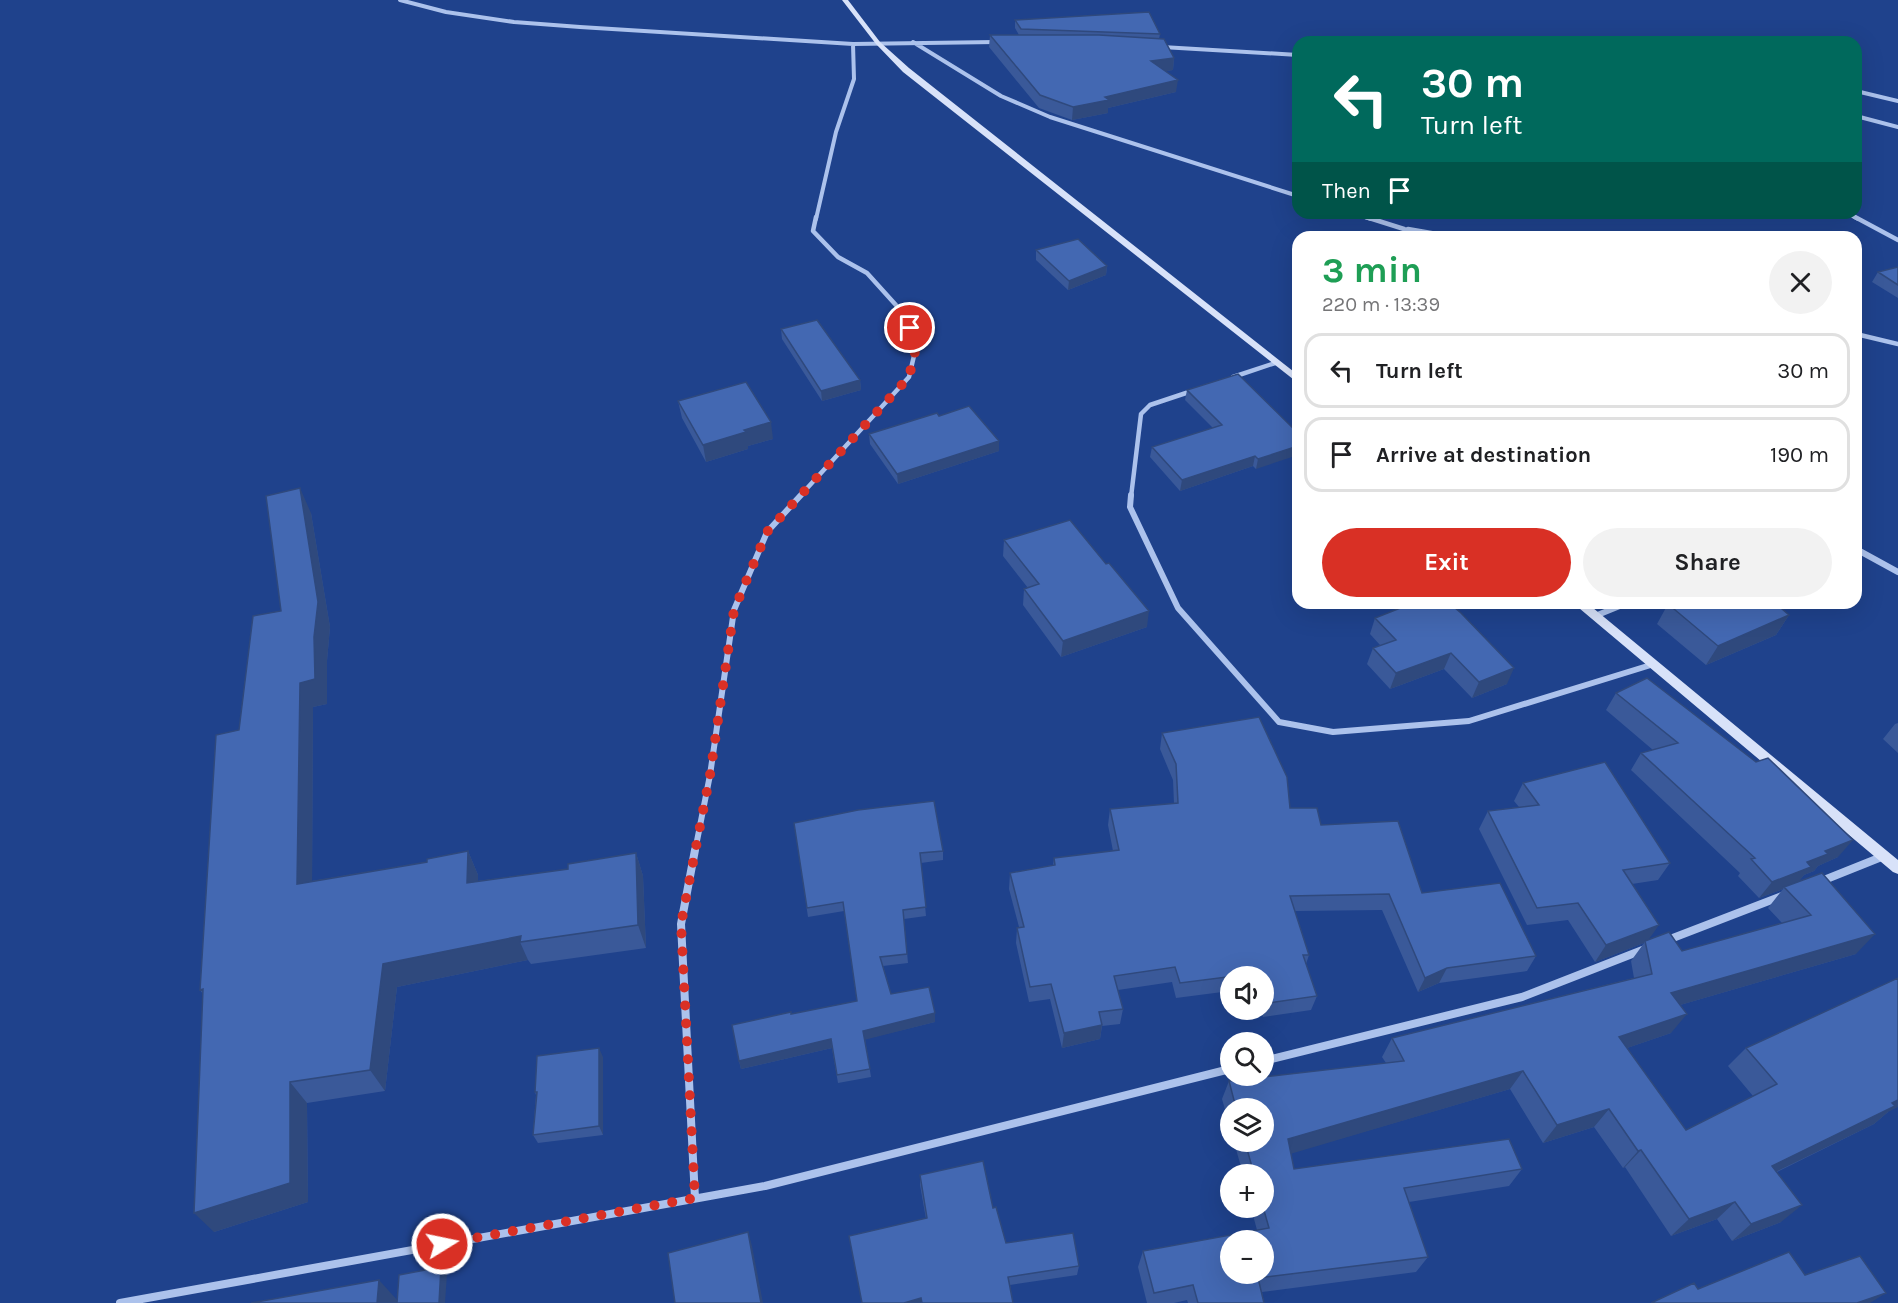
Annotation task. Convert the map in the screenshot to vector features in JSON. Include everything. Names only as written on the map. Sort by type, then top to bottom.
[{"type":"street","points":[[400,0],[446,12],[513,22],[853,44],[1007,42]]},
{"type":"street","points":[[845,0],[878,43],[906,70],[1292,376]]},
{"type":"street","points":[[912,42],[1001,96],[1050,117],[1292,194]]},
{"type":"street","points":[[695,1198],[681,924],[710,775],[734,610],[767,532],[909,377],[917,343],[904,314],[867,273],[838,257],[813,231],[837,130],[855,79],[856,60],[853,44]]},
{"type":"street","points":[[1155,46],[1292,55]]},
{"type":"street","points":[[1862,92],[1898,101]]},
{"type":"street","points":[[1862,118],[1898,127]]},
{"type":"street","points":[[1372,219],[1416,231]]},
{"type":"street","points":[[1858,219],[1898,240]]},
{"type":"street","points":[[1862,335],[1898,344]]},
{"type":"street","points":[[1226,379],[1275,363]]},
{"type":"street","points":[[1204,387],[1150,405],[1141,414],[1130,507],[1179,608],[1279,722],[1333,732],[1469,721],[1655,664]]},
{"type":"street","points":[[1862,552],[1898,572]]},
{"type":"street","points":[[1586,609],[1898,868]]},
{"type":"street","points":[[1595,616],[1612,609]]},
{"type":"street","points":[[1807,886],[1884,856]]},
{"type":"street","points":[[1274,1058],[1522,997],[1785,895]]},
{"type":"street","points":[[120,1303],[765,1186],[1220,1072]]},
{"type":"building","points":[[1149,12],[1160,34],[1021,29],[1015,20]]},
{"type":"building","points":[[990,35],[1099,35],[1164,39],[1174,58],[1151,61],[1178,80],[1105,97],[1109,100],[1073,107],[1040,95]]},
{"type":"building","points":[[1078,239],[1107,266],[1069,281],[1036,250]]},
{"type":"building","points":[[1898,267],[1898,285],[1878,272]]},
{"type":"building","points":[[817,320],[860,380],[821,391],[781,329]]},
{"type":"building","points":[[1238,374],[1292,427],[1292,448],[1258,459],[1255,456],[1182,480],[1152,447],[1222,425],[1187,390]]},
{"type":"building","points":[[746,382],[771,422],[703,445],[678,401]]},
{"type":"building","points":[[969,406],[999,441],[897,474],[869,434],[937,413],[939,416]]},
{"type":"building","points":[[300,488],[318,602],[314,637],[315,679],[300,683],[297,884],[427,862],[427,859],[468,851],[467,883],[568,869],[568,864],[636,853],[638,925],[520,942],[521,936],[383,964],[370,1070],[290,1082],[290,1183],[194,1213],[203,989],[200,990],[216,735],[239,730],[253,616],[281,611],[266,496]]},
{"type":"building","points":[[1070,520],[1149,611],[1063,641],[1024,589],[1039,584],[1004,540]]},
{"type":"building","points":[[1398,609],[1456,609],[1514,668],[1479,682],[1451,653],[1396,673],[1373,648],[1396,640],[1375,618]]},
{"type":"building","points":[[1674,609],[1782,609],[1789,615],[1718,646]]},
{"type":"building","points":[[1647,678],[1756,762],[1768,758],[1853,840],[1825,851],[1828,854],[1807,862],[1811,867],[1772,882],[1751,859],[1755,858],[1641,753],[1678,743],[1616,693]]},
{"type":"building","points":[[1259,717],[1287,777],[1290,808],[1317,808],[1321,825],[1398,821],[1422,893],[1500,883],[1536,956],[1447,968],[1425,978],[1389,894],[1290,896],[1309,955],[1303,955],[1317,996],[1274,1002],[1274,966],[1220,966],[1220,978],[1180,983],[1175,967],[1114,976],[1123,1009],[1099,1012],[1102,1025],[1064,1033],[1051,984],[1030,987],[1017,928],[1024,927],[1010,873],[1055,865],[1054,858],[1119,850],[1110,809],[1178,803],[1176,764],[1162,733]]},
{"type":"building","points":[[1605,762],[1670,863],[1623,870],[1659,925],[1606,945],[1578,903],[1537,908],[1488,811],[1539,805],[1523,783]]},
{"type":"building","points":[[934,801],[943,851],[920,853],[926,907],[903,910],[907,954],[880,957],[891,994],[929,987],[935,1013],[863,1031],[870,1069],[837,1075],[831,1039],[739,1061],[732,1025],[857,1001],[843,902],[807,908],[794,823],[858,810]]},
{"type":"building","points":[[1822,873],[1875,934],[1671,993],[1687,1014],[1619,1037],[1686,1130],[1777,1084],[1746,1048],[1898,978],[1898,1100],[1892,1103],[1895,1106],[1772,1166],[1802,1205],[1751,1224],[1735,1202],[1689,1219],[1609,1109],[1557,1125],[1523,1071],[1288,1139],[1294,1169],[1509,1139],[1522,1169],[1404,1188],[1428,1257],[1274,1276],[1274,1230],[1258,1230],[1269,1228],[1266,1218],[1274,1218],[1274,1164],[1251,1164],[1248,1152],[1274,1152],[1274,1098],[1233,1098],[1230,1086],[1274,1086],[1274,1076],[1404,1061],[1392,1038],[1652,974],[1645,941],[1669,932],[1682,951],[1811,915],[1784,887]]},
{"type":"building","points":[[599,1048],[599,1126],[533,1135],[537,1092],[535,1092],[537,1056]]},
{"type":"building","points":[[983,1161],[993,1208],[996,1207],[1006,1243],[1073,1233],[1079,1266],[1008,1277],[1013,1303],[922,1303],[921,1298],[904,1303],[862,1303],[849,1236],[927,1218],[920,1175]]},
{"type":"building","points":[[748,1232],[761,1303],[675,1303],[668,1253]]},
{"type":"building","points":[[1220,1237],[1220,1284],[1259,1284],[1264,1303],[1198,1303],[1193,1285],[1154,1293],[1143,1251]]},
{"type":"building","points":[[1789,1252],[1805,1275],[1860,1256],[1886,1293],[1857,1303],[1651,1303],[1694,1283],[1698,1289]]},
{"type":"building","points":[[441,1267],[439,1303],[397,1303],[399,1275]]},
{"type":"building","points":[[379,1280],[377,1303],[251,1303]]},
{"type":"route","points":[[442,1244],[695,1198],[681,924],[710,775],[734,610],[767,532],[909,377],[917,343],[910,328]]}]
